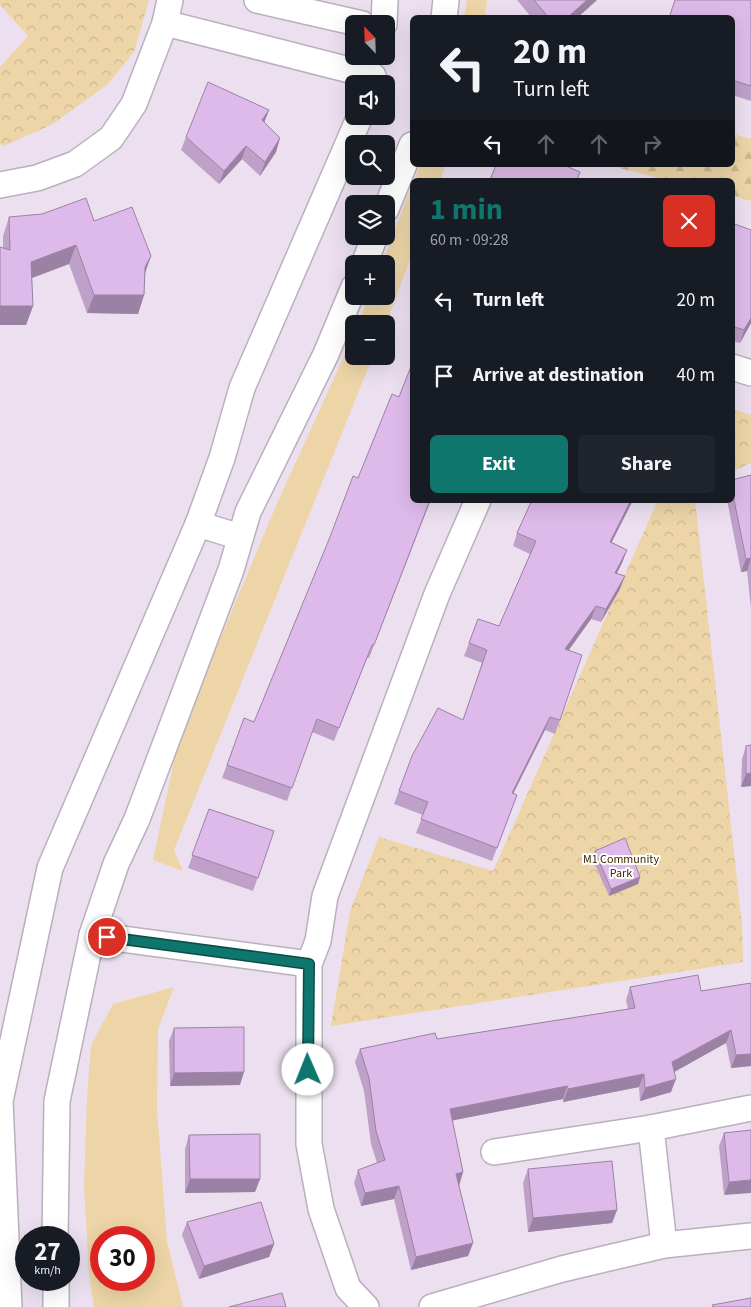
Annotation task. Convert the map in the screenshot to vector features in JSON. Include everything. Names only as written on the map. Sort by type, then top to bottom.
[{"type":"street","points":[[257,0],[345,20]]},
{"type":"street","points":[[384,15],[385,0]]},
{"type":"street","points":[[444,15],[446,0]]},
{"type":"street","points":[[0,184],[37,178],[75,164],[111,138],[134,104],[167,12],[373,72]]},
{"type":"street","points":[[9,1307],[0,1101],[50,868],[198,524],[222,458],[242,388],[356,125]]},
{"type":"street","points":[[392,195],[410,150]]},
{"type":"street","points":[[55,1226],[57,1101],[92,935],[116,864],[136,819],[231,570],[256,494],[326,354],[346,305]]},
{"type":"street","points":[[735,368],[751,373]]},
{"type":"street","points":[[366,1307],[348,1288],[321,1209],[309,1144],[309,964],[318,941],[325,896],[437,594],[477,503]]},
{"type":"street","points":[[198,524],[240,538]]},
{"type":"street","points":[[92,935],[309,964]]},
{"type":"street","points":[[494,1152],[651,1128],[751,1108]]},
{"type":"street","points":[[651,1128],[664,1245]]},
{"type":"street","points":[[432,1307],[562,1269],[664,1245],[751,1236]]},
{"type":"street","points":[[56,1291],[56,1307]]},
{"type":"green space","points":[[0,0],[149,0],[134,52],[107,85],[53,124],[4,146],[0,144],[0,67],[28,36],[0,5]]},
{"type":"green space","points":[[467,0],[487,0],[485,15],[464,15]]},
{"type":"green space","points":[[735,135],[751,139],[751,201],[735,197],[735,178],[659,178],[615,167],[735,167]]},
{"type":"green space","points":[[419,167],[445,167],[441,178],[415,178]]},
{"type":"green space","points":[[410,189],[410,259],[395,300],[395,255],[385,255],[389,245],[395,245],[395,229]]},
{"type":"green space","points":[[365,305],[393,305],[389,315],[362,315]]},
{"type":"green space","points":[[345,354],[345,365],[369,365],[174,850],[183,871],[153,860],[179,737],[275,508]]},
{"type":"green space","points":[[735,410],[751,415],[751,463],[735,470]]},
{"type":"green space","name":"M1 Community Park","points":[[657,503],[695,503],[742,925],[743,962],[331,1026],[350,911],[379,837],[493,871]]},
{"type":"green space","points":[[174,987],[158,1029],[157,1109],[167,1241],[183,1307],[94,1307],[92,1291],[155,1291],[155,1226],[90,1226],[90,1281],[84,1186],[91,1045],[113,1004]]},
{"type":"building","points":[[534,0],[587,0],[570,15],[546,15]]},
{"type":"building","points":[[675,0],[751,0],[751,86],[735,81],[735,15],[670,15]]},
{"type":"building","points":[[208,82],[269,110],[262,120],[280,138],[265,162],[246,146],[224,171],[186,137]]},
{"type":"building","points":[[495,167],[569,167],[580,172],[578,178],[491,178]]},
{"type":"building","points":[[86,198],[94,221],[132,207],[151,256],[145,267],[144,295],[94,295],[76,245],[31,262],[33,306],[0,306],[0,247],[10,250],[9,217],[42,214]]},
{"type":"building","points":[[735,224],[751,230],[751,318],[744,330],[735,327]]},
{"type":"building","points":[[410,369],[410,503],[429,503],[374,645],[372,645],[339,728],[317,719],[292,788],[227,765],[244,718],[254,722],[353,476],[358,478],[392,394],[399,397]]},
{"type":"building","points":[[751,475],[751,558],[746,559],[735,503],[735,479]]},
{"type":"building","points":[[531,503],[630,503],[610,542],[627,550],[615,573],[625,576],[606,609],[596,606],[565,649],[582,655],[560,720],[550,717],[512,793],[517,795],[497,848],[421,819],[428,802],[399,791],[412,756],[438,708],[463,720],[487,650],[469,643],[478,619],[499,626],[536,541],[517,533]]},
{"type":"building","points":[[751,745],[751,773],[746,774],[746,746]]},
{"type":"building","points":[[209,809],[274,831],[258,878],[192,855]]},
{"type":"building","points":[[625,838],[640,877],[611,889],[595,851]]},
{"type":"building","points":[[698,975],[701,991],[751,983],[751,1054],[736,1055],[731,1030],[672,1062],[676,1079],[645,1088],[644,1074],[568,1089],[567,1086],[450,1109],[463,1172],[456,1174],[473,1243],[416,1257],[399,1186],[365,1193],[358,1170],[385,1160],[376,1131],[369,1078],[360,1049],[435,1033],[437,1039],[635,1008],[630,987]]},
{"type":"building","points":[[244,1027],[244,1072],[174,1073],[174,1028]]},
{"type":"building","points":[[751,1130],[751,1180],[729,1182],[724,1133]]},
{"type":"building","points":[[260,1134],[260,1179],[190,1179],[189,1135]]},
{"type":"building","points":[[612,1161],[617,1210],[533,1218],[528,1169]]},
{"type":"building","points":[[261,1202],[274,1244],[204,1266],[187,1222]]},
{"type":"building","points":[[282,1293],[286,1307],[229,1307]]},
{"type":"building","points":[[751,1298],[751,1307],[713,1307],[712,1305]]},
{"type":"route","points":[[107,937],[309,964],[308,1070]]}]
